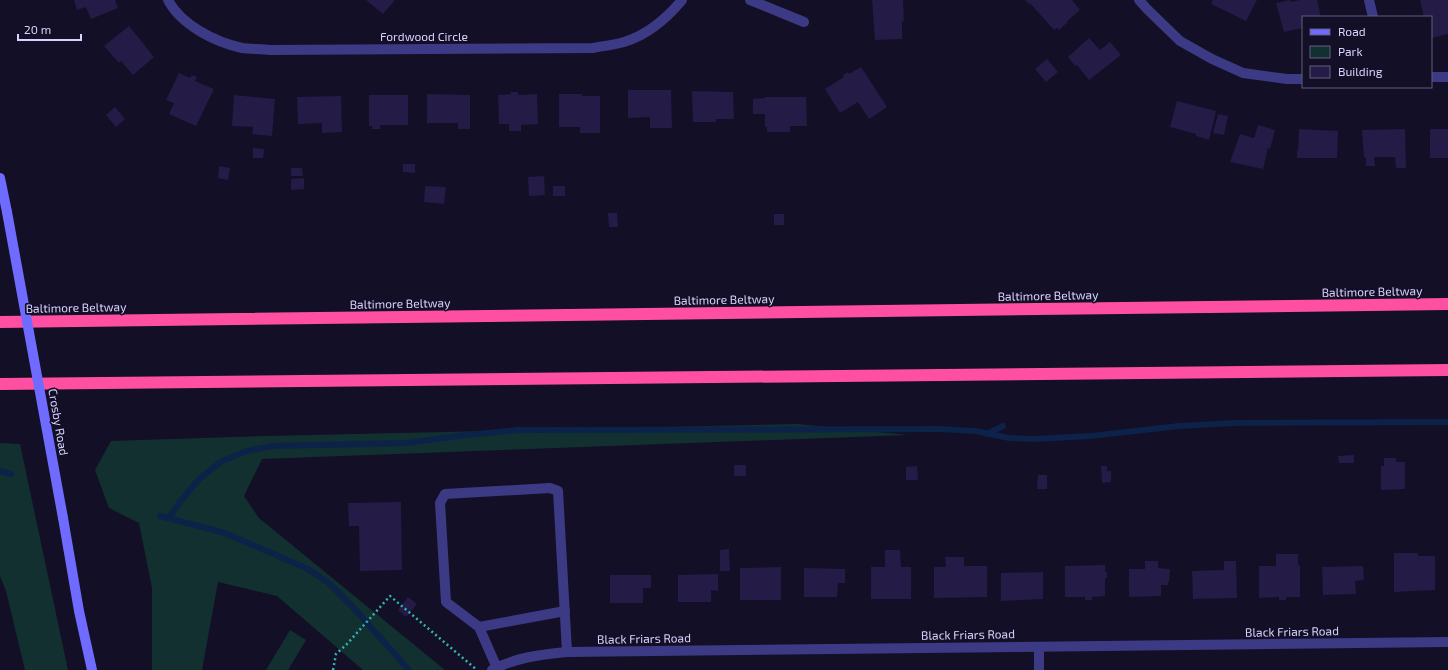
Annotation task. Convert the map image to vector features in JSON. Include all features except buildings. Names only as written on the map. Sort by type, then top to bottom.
[{"type":"highway","name":"Baltimore Beltway","points":[[0,322],[1448,304]]},
{"type":"highway","points":[[0,384],[1448,370]]},
{"type":"main road","name":"Crosby Road","points":[[0,178],[79,611],[92,670]]},
{"type":"street","name":"Fordwood Circle","points":[[168,0],[171,6],[191,26],[218,41],[243,48],[270,50],[593,48],[624,42],[648,31],[670,14],[682,0]]},
{"type":"street","points":[[750,0],[804,22]]},
{"type":"street","points":[[1140,0],[1147,9],[1180,41],[1212,60],[1243,73],[1286,79],[1302,78]]},
{"type":"street","points":[[1369,0],[1373,16]]},
{"type":"street","points":[[1432,77],[1448,77]]},
{"type":"street","points":[[494,669],[479,627],[446,602],[440,503],[445,494],[550,488],[558,491],[567,652]]},
{"type":"street","points":[[479,627],[565,611]]},
{"type":"street","name":"Black Friars Road","points":[[494,669],[504,664],[533,655],[567,652],[1448,642]]},
{"type":"street","points":[[1039,646],[1040,670]]},
{"type":"path","points":[[333,670],[336,654],[347,644],[390,596],[478,670]]},
{"type":"green space","points":[[798,424],[908,435],[262,459],[244,496],[259,518],[445,670],[363,670],[277,596],[218,582],[202,670],[152,670],[152,588],[139,523],[109,508],[95,470],[111,441]]},
{"type":"green space","points":[[0,443],[20,444],[68,670],[25,670],[6,591],[0,576]]},
{"type":"green space","points":[[290,630],[306,640],[288,670],[266,670]]},
{"type":"waterway","points":[[169,518],[179,503],[199,479],[222,461],[247,451],[273,446],[406,443],[519,430],[940,429],[976,431],[1009,438],[1035,439],[1091,436],[1179,426],[1233,423],[1448,422]]},
{"type":"waterway","points":[[987,434],[1003,426]]},
{"type":"waterway","points":[[0,471],[11,474]]},
{"type":"waterway","points":[[160,516],[225,533],[306,568],[329,583],[351,605],[409,670]]}]
